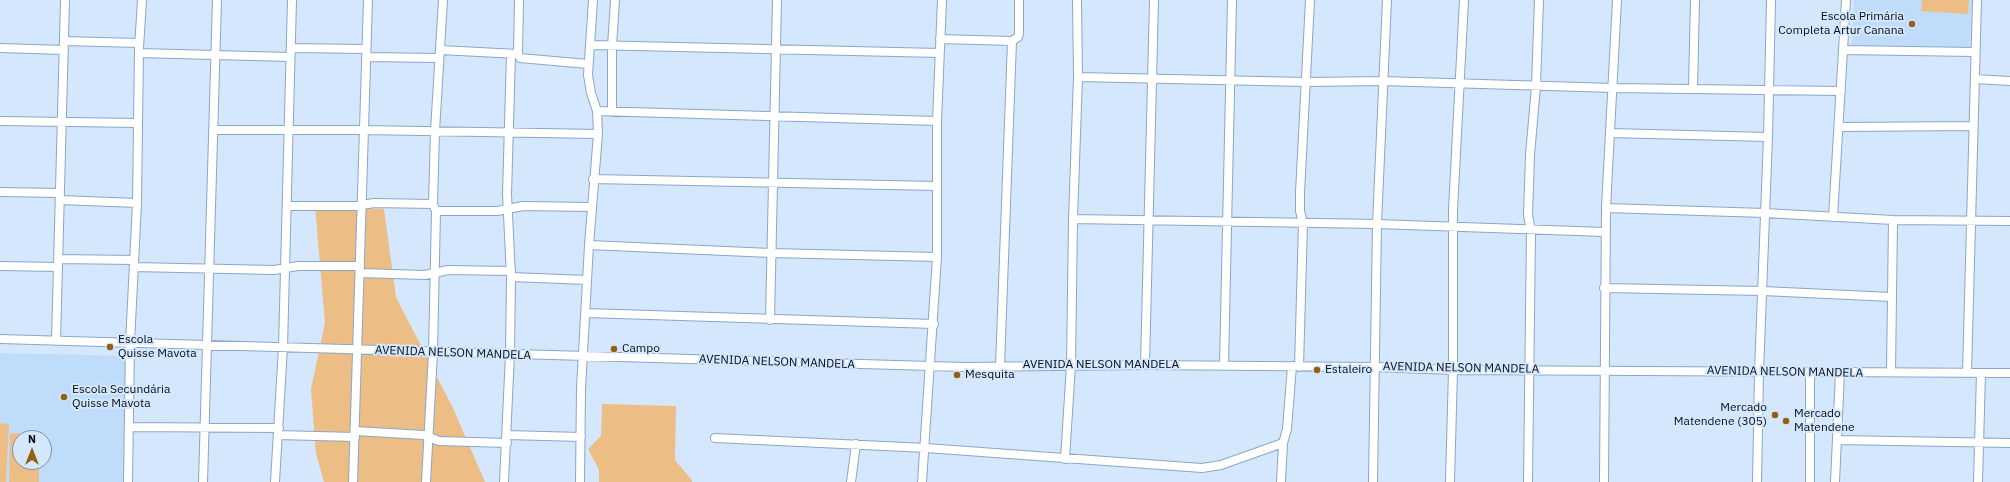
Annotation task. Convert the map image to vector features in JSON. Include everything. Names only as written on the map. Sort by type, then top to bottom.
[{"type":"street","points":[[56,341],[63,122],[65,0]]},
{"type":"street","points":[[128,482],[130,343],[137,202],[139,44],[142,0]]},
{"type":"street","points":[[203,482],[217,0]]},
{"type":"street","points":[[275,482],[283,347],[292,0]]},
{"type":"street","points":[[353,482],[368,0]]},
{"type":"street","points":[[426,482],[433,352],[435,274],[435,131],[443,0]]},
{"type":"street","points":[[504,482],[510,354],[511,274],[507,210],[508,132],[519,0]]},
{"type":"street","points":[[580,482],[583,356],[591,207],[598,134],[597,111],[589,85],[588,64],[591,45],[593,0]]},
{"type":"street","points":[[612,112],[612,46],[615,0]]},
{"type":"street","points":[[770,320],[777,0]]},
{"type":"street","points":[[922,482],[926,448],[937,257],[937,121],[942,0]]},
{"type":"street","points":[[940,39],[1012,41],[1018,37],[1019,34],[1019,0]]},
{"type":"street","points":[[1065,459],[1071,365],[1073,219],[1078,77],[1077,0]]},
{"type":"street","points":[[1145,365],[1154,0]]},
{"type":"street","points":[[1224,365],[1229,80],[1232,0]]},
{"type":"street","points":[[1281,482],[1282,443],[1287,429],[1296,367],[1303,223],[1300,211],[1300,192],[1310,0]]},
{"type":"street","points":[[1373,482],[1377,224],[1382,81],[1387,0]]},
{"type":"street","points":[[1450,482],[1453,370],[1453,228],[1464,0]]},
{"type":"street","points":[[1528,482],[1531,231],[1528,214],[1530,155],[1536,86],[1539,0]]},
{"type":"street","points":[[1604,482],[1605,232],[1610,132],[1614,88],[1617,0]]},
{"type":"street","points":[[1693,89],[1695,0]]},
{"type":"street","points":[[1757,482],[1771,0]]},
{"type":"street","points":[[1833,217],[1846,0]]},
{"type":"street","points":[[1967,373],[1972,126],[1977,0]]},
{"type":"street","points":[[64,41],[139,44]]},
{"type":"street","points":[[1000,366],[1012,41]]},
{"type":"street","points":[[591,45],[939,53]]},
{"type":"street","points":[[0,48],[64,50]]},
{"type":"street","points":[[291,48],[366,53],[514,54],[520,58],[588,64]]},
{"type":"street","points":[[1844,50],[1975,52]]},
{"type":"street","points":[[139,53],[290,57]]},
{"type":"street","points":[[1078,77],[1306,82],[1382,81],[1614,88],[1841,91]]},
{"type":"street","points":[[1975,79],[2010,81]]},
{"type":"street","points":[[597,111],[937,121]]},
{"type":"street","points":[[0,121],[138,123]]},
{"type":"street","points":[[1838,127],[1972,126]]},
{"type":"street","points":[[213,130],[364,130],[598,134]]},
{"type":"street","points":[[1610,132],[1768,137]]},
{"type":"street","points":[[593,179],[773,184],[937,186]]},
{"type":"street","points":[[0,192],[137,202]]},
{"type":"street","points":[[287,206],[361,205],[374,203],[507,210],[523,206],[591,207]]},
{"type":"street","points":[[1606,208],[1765,213],[1894,220],[2010,221]]},
{"type":"street","points":[[1073,219],[1226,223],[1377,224],[1531,231],[1605,232]]},
{"type":"street","points":[[1891,372],[1891,297],[1894,220]]},
{"type":"street","points":[[589,244],[771,253],[937,257]]},
{"type":"street","points":[[0,266],[58,263],[134,264],[208,269],[274,270],[298,266],[425,275],[448,270],[587,280]]},
{"type":"street","points":[[1604,288],[1763,291],[1891,297]]},
{"type":"street","points":[[586,313],[934,324]]},
{"type":"street","name":"AVENIDA NELSON MANDELA","points":[[0,339],[931,366],[1224,365],[1375,367],[1453,370],[2010,373]]},
{"type":"street","points":[[1810,373],[1810,482]]},
{"type":"street","points":[[1835,482],[1840,373]]},
{"type":"street","points":[[1978,482],[1981,373]]},
{"type":"street","points":[[129,427],[424,435],[439,441],[581,437]]},
{"type":"street","points":[[715,438],[926,448],[1202,468],[1221,465],[1282,443]]},
{"type":"street","points":[[1837,440],[2010,443]]},
{"type":"street","points":[[851,482],[856,444]]},
{"type":"shaded area","name":"Escola Primária Completa Artur Canana","points":[[1854,0],[1972,0],[1970,48],[1851,48]]},
{"type":"shaded area","points":[[1922,0],[1969,0],[1968,14],[1921,11]]},
{"type":"shaded area","points":[[315,206],[384,209],[396,297],[453,408],[485,482],[324,482],[316,454],[311,389],[325,323]]},
{"type":"shaded area","name":"Escola Secundária Quisse Mavota","points":[[0,353],[129,356],[125,482],[0,482]]},
{"type":"shaded area","points":[[602,404],[676,406],[675,460],[692,480],[692,482],[599,482],[599,470],[588,449],[601,436]]},
{"type":"shaded area","points":[[0,423],[9,424],[6,482],[0,482]]},
{"type":"shaded area","points":[[10,433],[12,433],[12,470],[39,470],[39,482],[9,482]]},
{"type":"place","name":"Escola Primária Completa Artur Canana","points":[[1912,24]]},
{"type":"place","name":"Escola Quisse Mavota","points":[[110,347]]},
{"type":"place","name":"Campo","points":[[614,349]]},
{"type":"place","name":"Estaleiro","points":[[1317,370]]},
{"type":"place","name":"Mesquita","points":[[957,375]]},
{"type":"place","name":"Escola Secundária Quisse Mavota","points":[[64,397]]},
{"type":"place","name":"Mercado Matendene (305)","points":[[1775,415]]},
{"type":"place","name":"Mercado Matendene","points":[[1786,421]]}]
